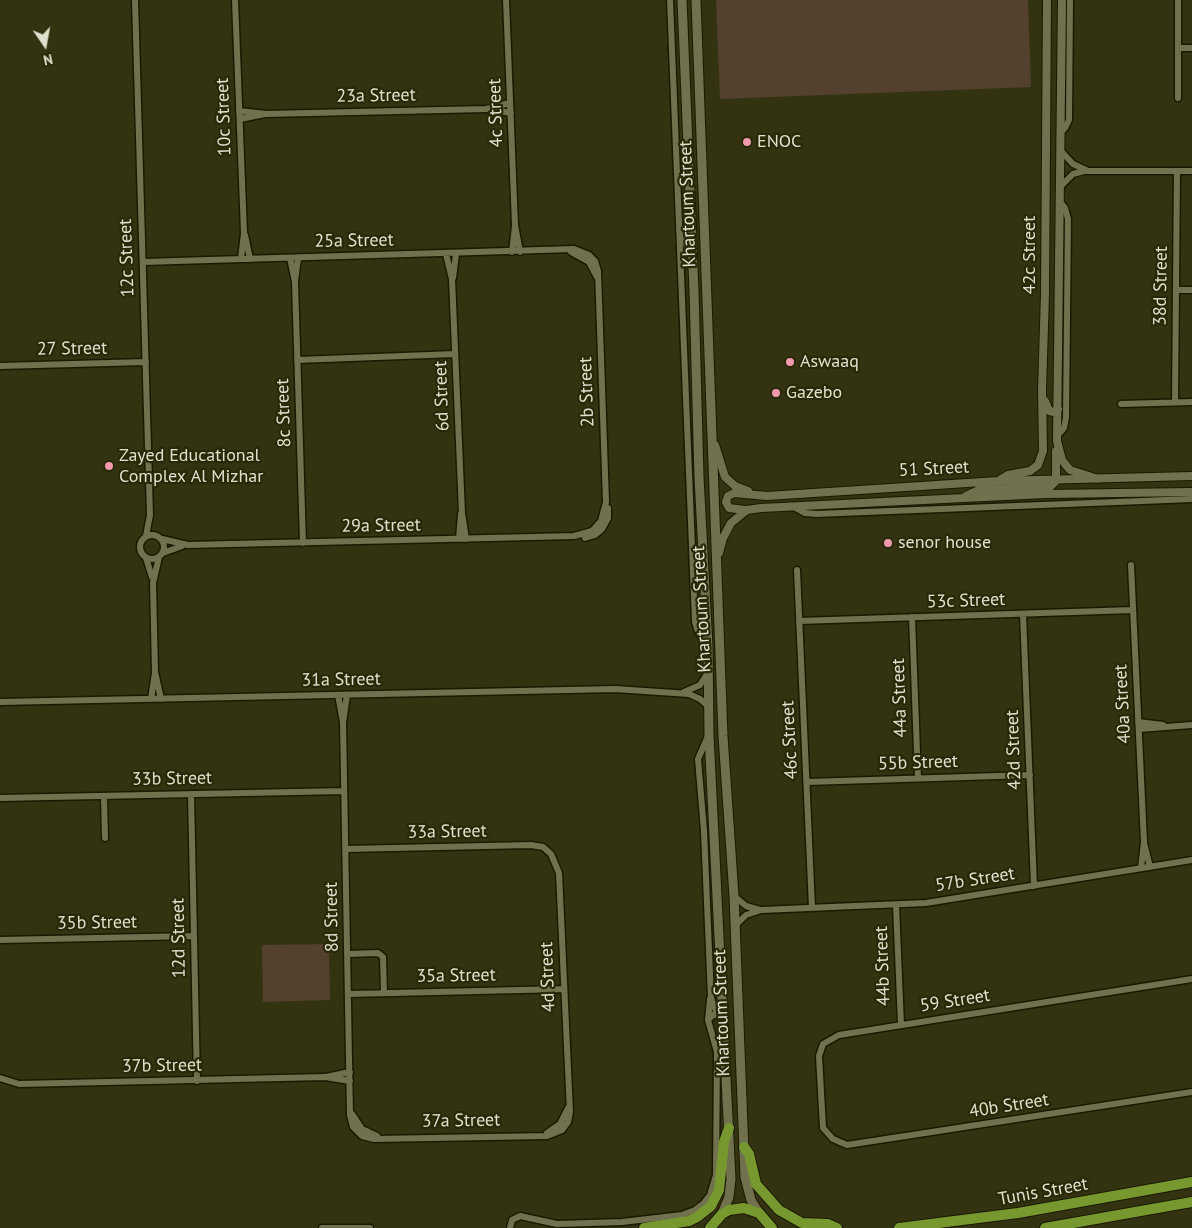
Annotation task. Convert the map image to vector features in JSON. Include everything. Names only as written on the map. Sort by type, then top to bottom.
[{"type":"main road","name":"Khartoum Street","points":[[682,0],[694,290],[699,478],[708,647],[708,706],[720,1014],[729,1128],[731,1185],[722,1214]]},
{"type":"main road","name":"Khartoum Street","points":[[696,0],[708,290],[716,565],[734,896],[744,1147],[747,1185],[751,1200],[759,1213]]},
{"type":"main road","points":[[681,231],[692,254]]},
{"type":"main road","points":[[694,290],[708,290]]},
{"type":"main road","points":[[706,595],[713,627],[712,671],[715,676],[722,676]]},
{"type":"main road","points":[[644,1228],[689,1221],[697,1218],[711,1206],[719,1190],[724,1142],[729,1128]]},
{"type":"main road","points":[[744,1147],[748,1154],[756,1184],[779,1210],[802,1223],[828,1224],[837,1228]]},
{"type":"main road","name":"Tunis Street","points":[[899,1228],[1018,1213],[1192,1182]]},
{"type":"main road","name":"Tunis Street","points":[[1045,1228],[1192,1202]]},
{"type":"main road","points":[[709,1227],[722,1214],[736,1208],[759,1213],[773,1227]]},
{"type":"street","name":"12c Street","points":[[135,0],[150,515],[146,536]]},
{"type":"street","name":"10c Street","points":[[235,0],[244,234],[241,259]]},
{"type":"street","name":"4c Street","points":[[506,0],[515,225],[512,252]]},
{"type":"street","points":[[670,0],[681,231],[695,622],[698,632],[708,647]]},
{"type":"street","name":"42c Street","points":[[998,481],[1008,475],[1030,471],[1041,460],[1043,451],[1042,390],[1045,294],[1047,0]]},
{"type":"street","name":"42c Street","points":[[1062,0],[1057,438],[1062,460],[1070,470],[1098,479]]},
{"type":"street","points":[[1061,132],[1067,126],[1069,120],[1070,0]]},
{"type":"street","points":[[1178,0],[1178,98]]},
{"type":"street","points":[[1178,48],[1192,48]]},
{"type":"street","name":"23a Street","points":[[486,109],[510,103]]},
{"type":"street","name":"23a Street","points":[[239,111],[266,114],[486,109],[511,113]]},
{"type":"street","name":"23a Street","points":[[240,119],[266,114]]},
{"type":"street","points":[[1060,151],[1073,164],[1090,170]]},
{"type":"street","points":[[1060,187],[1073,174],[1090,170],[1192,171]]},
{"type":"street","name":"38d Street","points":[[1175,402],[1177,171]]},
{"type":"street","points":[[965,498],[979,490],[1047,488],[1053,485],[1056,479],[1057,438],[1064,428],[1066,418],[1068,219],[1065,208],[1060,202]]},
{"type":"street","name":"4c Street","points":[[515,225],[520,252]]},
{"type":"street","name":"10c Street","points":[[244,234],[250,259]]},
{"type":"street","name":"25a Street","points":[[143,262],[565,251],[582,251],[592,262]]},
{"type":"street","name":"6d Street","points":[[446,254],[452,279],[463,539]]},
{"type":"street","name":"6d Street","points":[[452,279],[456,254]]},
{"type":"street","name":"8c Street","points":[[290,258],[295,282]]},
{"type":"street","name":"8c Street","points":[[298,258],[295,282],[303,542]]},
{"type":"street","name":"2b Street","points":[[592,262],[598,271],[606,502],[608,514],[600,528]]},
{"type":"street","points":[[1176,290],[1192,290]]},
{"type":"street","points":[[297,360],[455,354]]},
{"type":"street","name":"27 Street","points":[[0,366],[146,362]]},
{"type":"street","points":[[1042,390],[1047,410],[1051,412],[1058,409]]},
{"type":"street","points":[[1121,404],[1192,402]]},
{"type":"street","name":"51 Street","points":[[713,437],[722,471],[728,480],[739,488],[767,496],[998,481],[1192,476]]},
{"type":"street","name":"51 Street","points":[[747,510],[791,506],[1045,494],[1192,492]]},
{"type":"street","points":[[747,510],[729,508],[726,502],[728,496],[734,493],[767,496]]},
{"type":"street","points":[[791,506],[805,513],[816,514],[1192,499]]},
{"type":"street","points":[[716,565],[726,530],[730,523],[747,510]]},
{"type":"street","name":"12c Street","points":[[150,515],[160,538]]},
{"type":"street","name":"29a Street","points":[[160,538],[188,545],[463,539],[591,536],[600,528]]},
{"type":"street","points":[[153,583],[164,546],[160,538],[152,534],[146,536],[139,546],[140,552],[146,558],[153,583],[156,672],[161,699]]},
{"type":"street","name":"29a Street","points":[[161,555],[188,545]]},
{"type":"street","points":[[146,558],[152,559],[161,555]]},
{"type":"street","name":"40a Street","points":[[1131,565],[1144,842],[1142,868]]},
{"type":"street","name":"46c Street","points":[[797,570],[812,908]]},
{"type":"street","name":"53c Street","points":[[800,621],[1133,610]]},
{"type":"street","name":"42d Street","points":[[1023,614],[1034,886]]},
{"type":"street","name":"44a Street","points":[[912,618],[918,778]]},
{"type":"street","points":[[152,699],[156,672]]},
{"type":"street","points":[[683,693],[695,688],[707,674]]},
{"type":"street","name":"31a Street","points":[[0,702],[615,689],[683,693],[695,696],[708,706]]},
{"type":"street","name":"8d Street","points":[[338,695],[343,723],[351,1110],[360,1132]]},
{"type":"street","name":"8d Street","points":[[343,723],[348,695]]},
{"type":"street","points":[[1138,726],[1192,725]]},
{"type":"street","points":[[510,1228],[512,1220],[520,1216],[557,1224],[622,1222],[682,1215],[695,1210],[710,1195],[716,1174],[717,1052],[708,1020],[711,998],[704,831],[698,759],[700,750],[709,735]]},
{"type":"street","name":"55b Street","points":[[807,782],[1030,775]]},
{"type":"street","name":"33b Street","points":[[0,798],[344,791]]},
{"type":"street","name":"12d Street","points":[[191,794],[197,1081]]},
{"type":"street","points":[[104,796],[105,838]]},
{"type":"street","name":"40a Street","points":[[1144,842],[1150,867]]},
{"type":"street","name":"33a Street","points":[[346,849],[531,845],[548,850]]},
{"type":"street","name":"4d Street","points":[[548,850],[554,858],[559,873],[568,1105],[570,1116],[562,1126]]},
{"type":"street","name":"57b Street","points":[[735,926],[746,915],[761,910],[896,905],[1034,886],[1192,860]]},
{"type":"street","name":"57b Street","points":[[734,896],[746,906],[761,910]]},
{"type":"street","name":"44b Street","points":[[896,905],[901,1025]]},
{"type":"street","name":"35b Street","points":[[0,940],[194,936]]},
{"type":"street","points":[[348,954],[378,953],[383,957],[384,993]]},
{"type":"street","name":"59 Street","points":[[833,1139],[825,1131],[822,1120],[819,1056],[823,1044],[839,1035],[1192,979]]},
{"type":"street","name":"35a Street","points":[[349,994],[564,989]]},
{"type":"street","points":[[708,1020],[711,1016],[720,1014],[711,998]]},
{"type":"street","name":"37b Street","points":[[0,1078],[19,1084],[197,1081],[325,1077],[350,1072]]},
{"type":"street","name":"37b Street","points":[[325,1077],[350,1081]]},
{"type":"street","name":"40b Street","points":[[833,1139],[842,1144],[852,1146],[1192,1092]]},
{"type":"street","name":"37a Street","points":[[360,1132],[370,1139],[382,1137],[540,1135],[562,1126]]},
{"type":"street","points":[[322,1228],[370,1228]]},
{"type":"shaded area","points":[[716,0],[1028,0],[1031,87],[720,99]]},
{"type":"shaded area","points":[[329,944],[330,1000],[263,1002],[262,945]]},
{"type":"place","name":"ENOC","points":[[747,142]]},
{"type":"place","name":"Aswaaq","points":[[790,362]]},
{"type":"place","name":"Gazebo","points":[[776,393]]},
{"type":"place","name":"Zayed Educational Complex Al Mizhar","points":[[109,466]]},
{"type":"place","name":"senor house","points":[[888,543]]}]
